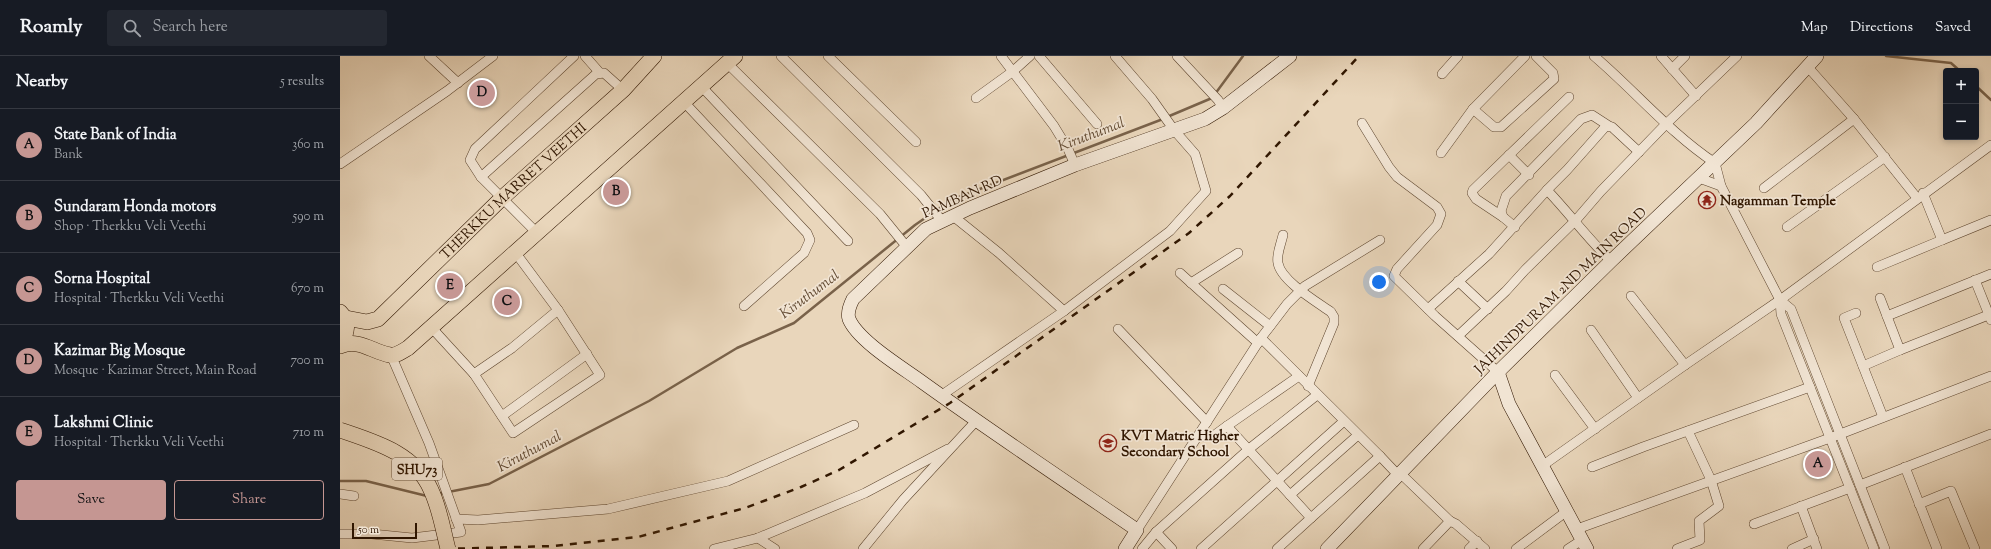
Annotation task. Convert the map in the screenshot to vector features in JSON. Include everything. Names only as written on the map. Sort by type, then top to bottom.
[{"type":"main road","name":"THERKKU MARRET VEETHI","points":[[378,319],[502,198],[623,90],[654,56]]},
{"type":"main road","points":[[340,346],[361,345],[390,355],[408,348],[731,60]]},
{"type":"main road","points":[[340,346],[346,335],[343,315],[367,322],[378,319]]},
{"type":"main road","points":[[376,349],[371,335],[372,328],[378,319]]},
{"type":"main road","name":"SHU73","points":[[340,430],[371,440],[396,452],[414,466],[424,477],[431,490],[448,549]]},
{"type":"street","points":[[429,56],[458,83]]},
{"type":"street","points":[[340,164],[458,83],[492,56]]},
{"type":"street","points":[[536,233],[481,177],[470,160],[475,149],[574,56]]},
{"type":"street","points":[[585,56],[600,73],[609,76],[623,90]]},
{"type":"street","points":[[781,56],[944,218],[999,253],[1064,312]]},
{"type":"street","points":[[828,56],[916,142]]},
{"type":"street","points":[[1001,56],[1054,126],[1068,149],[1074,163]]},
{"type":"street","points":[[976,98],[1012,72],[1030,56]]},
{"type":"street","points":[[1039,56],[1097,124]]},
{"type":"street","points":[[942,396],[1064,312],[1170,231],[1206,191],[1195,154],[1115,56]]},
{"type":"street","points":[[1177,56],[1221,104]]},
{"type":"street","name":"PAMBAN RD","points":[[1137,530],[976,420],[870,344],[856,329],[849,318],[849,308],[853,299],[905,244],[944,218],[1074,163],[1173,127],[1205,119],[1221,104],[1290,56]]},
{"type":"street","points":[[1442,74],[1458,56]]},
{"type":"street","points":[[1441,153],[1473,109],[1525,56]]},
{"type":"street","points":[[1473,109],[1494,127],[1501,127],[1554,79],[1553,73],[1536,56]]},
{"type":"street","points":[[1594,56],[1666,124],[1698,152],[1715,163],[1721,186],[1780,300],[1782,314],[1874,549]]},
{"type":"street","points":[[1661,56],[1696,96]]},
{"type":"street","points":[[1672,69],[1685,56]]},
{"type":"street","points":[[1458,336],[1488,309],[1576,220],[1601,191],[1666,124],[1737,56]]},
{"type":"street","name":"JAIHINDPURAM 2ND MAIN ROAD","points":[[1327,549],[1498,372],[1611,261],[1715,163],[1756,122],[1817,56]]},
{"type":"street","points":[[731,60],[880,214],[905,244]]},
{"type":"street","points":[[1807,66],[1920,196],[1942,240]]},
{"type":"street","points":[[481,177],[592,77],[600,73]]},
{"type":"street","points":[[702,86],[848,240]]},
{"type":"street","points":[[1514,227],[1503,217],[1476,199],[1472,193],[1475,188],[1569,97]]},
{"type":"street","points":[[684,102],[807,233],[810,240],[804,253],[744,306]]},
{"type":"street","points":[[1503,217],[1501,207],[1506,196],[1581,119],[1592,116],[1609,126],[1639,152]]},
{"type":"street","points":[[1764,188],[1854,119]]},
{"type":"street","points":[[1362,123],[1389,167],[1397,177],[1437,206],[1440,211],[1440,218],[1437,225],[1397,269],[1394,276],[1498,372],[1509,404],[1582,539]]},
{"type":"street","points":[[1428,309],[1489,254],[1547,190],[1572,165],[1603,129],[1609,126]]},
{"type":"street","points":[[1542,466],[1780,300],[1920,196],[1990,150]]},
{"type":"street","points":[[1509,155],[1528,175]]},
{"type":"street","points":[[1787,227],[1885,157]]},
{"type":"street","points":[[1699,178],[1721,186]]},
{"type":"street","points":[[1547,190],[1576,220],[1590,241],[1611,261]]},
{"type":"street","points":[[1877,267],[1991,220]]},
{"type":"street","points":[[1283,235],[1278,263],[1282,272],[1300,290],[1331,312],[1334,317],[1334,323],[1308,386]]},
{"type":"street","points":[[1131,546],[1137,530],[1260,340],[1287,304],[1300,290],[1380,240]]},
{"type":"street","points":[[431,327],[474,374],[514,433],[600,375],[558,310],[515,252]]},
{"type":"street","points":[[1191,283],[1238,253]]},
{"type":"street","points":[[1180,273],[1260,340],[1450,522],[1456,524],[1478,541],[1485,549]]},
{"type":"street","points":[[1887,316],[1991,274]]},
{"type":"street","points":[[1863,366],[1900,350],[1990,316],[1975,280]]},
{"type":"street","points":[[1458,281],[1488,309]]},
{"type":"street","points":[[1223,289],[1270,326]]},
{"type":"street","points":[[1631,296],[1685,365]]},
{"type":"street","points":[[1880,298],[1900,350]]},
{"type":"street","points":[[1780,300],[1791,310],[1885,549]]},
{"type":"street","points":[[474,374],[512,348],[558,310]]},
{"type":"street","points":[[1856,312],[1844,318],[1883,417]]},
{"type":"street","points":[[1118,329],[1207,422]]},
{"type":"street","points":[[1591,330],[1638,398]]},
{"type":"street","points":[[502,416],[587,354]]},
{"type":"street","points":[[340,534],[372,534],[412,538],[461,532],[429,443],[390,355]]},
{"type":"street","points":[[1555,375],[1595,429]]},
{"type":"street","points":[[1198,436],[1212,437],[1299,376]]},
{"type":"street","points":[[1568,549],[1582,539],[1711,480],[1830,438],[1991,376]]},
{"type":"street","points":[[1592,467],[1688,430],[1810,387]]},
{"type":"street","points":[[1142,549],[1156,532],[1248,449],[1317,395]]},
{"type":"street","points":[[864,549],[903,500],[976,420]]},
{"type":"street","points":[[1201,549],[1344,421]]},
{"type":"street","points":[[456,518],[478,520],[608,509],[728,481],[854,425]]},
{"type":"street","points":[[1227,426],[1311,518]]},
{"type":"street","points":[[1677,549],[1700,540],[1699,521],[1719,506],[1711,480],[1688,430]]},
{"type":"street","points":[[1860,485],[1991,434]]},
{"type":"street","points":[[1290,495],[1358,435]]},
{"type":"street","points":[[714,549],[758,538],[865,493],[948,449]]},
{"type":"street","points":[[1277,549],[1380,456]]},
{"type":"street","points":[[1905,467],[1937,549]]},
{"type":"street","points":[[1754,524],[1850,488]]},
{"type":"street","points":[[1919,504],[1951,491],[1976,549]]},
{"type":"street","points":[[340,494],[354,496]]},
{"type":"street","points":[[1801,506],[1817,549]]},
{"type":"street","points":[[1516,549],[1567,511]]},
{"type":"street","points":[[1423,549],[1450,522]]},
{"type":"street","points":[[1156,532],[1172,549]]},
{"type":"street","points":[[758,538],[775,549]]},
{"type":"street","points":[[1792,549],[1814,539]]},
{"type":"street","points":[[1469,549],[1478,541]]},
{"type":"waterway","name":"Kiruthumal","points":[[1215,94],[1243,56]]},
{"type":"waterway","name":"Kiruthumal","points":[[1886,56],[1951,63],[1957,68]]},
{"type":"waterway","name":"Kiruthumal","points":[[1979,89],[1991,100]]},
{"type":"waterway","name":"Kiruthumal","points":[[1167,117],[1212,98]]},
{"type":"waterway","name":"Kiruthumal","points":[[438,494],[489,484],[649,401],[737,348],[794,323],[915,225],[951,200],[1163,119]]},
{"type":"waterway","name":"Kiruthumal","points":[[340,481],[366,481],[427,496]]},
{"type":"railway","points":[[444,549],[554,546],[638,537],[745,508],[801,487],[839,470],[950,403],[1189,233],[1230,196],[1359,56]]},
{"type":"place","name":"Kazimar Big Mosque","points":[[482,93]]},
{"type":"place","name":"Sundaram Honda motors","points":[[616,192]]},
{"type":"place","name":"Nagamman Temple","points":[[1707,200]]},
{"type":"place","name":"Lakshmi Clinic","points":[[450,286]]},
{"type":"place","name":"Sorna Hospital","points":[[507,302]]},
{"type":"place","name":"KVT Matric Higher Secondary School","points":[[1108,443]]},
{"type":"place","name":"State Bank of India","points":[[1818,464]]}]
